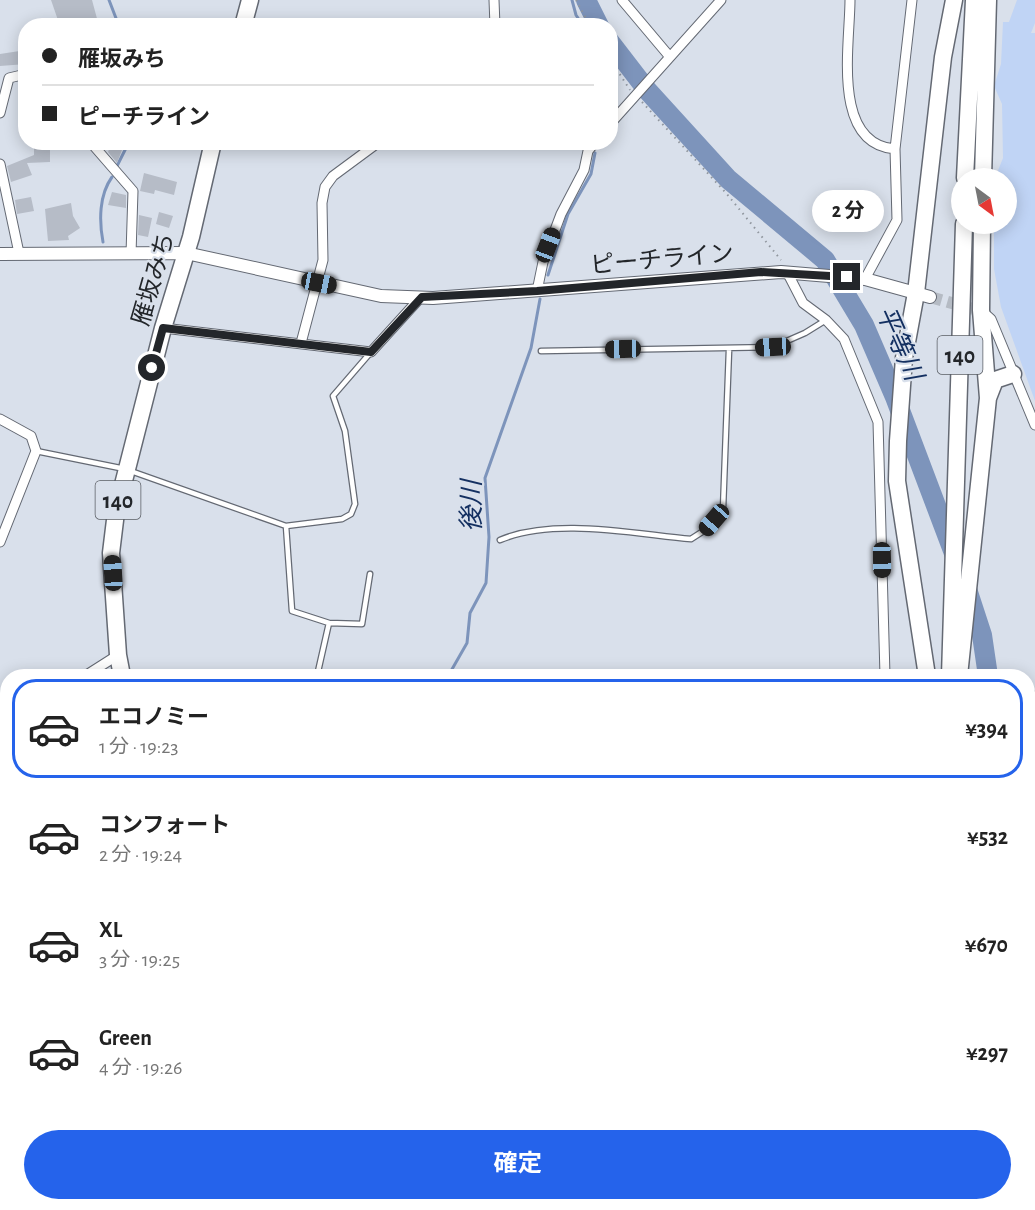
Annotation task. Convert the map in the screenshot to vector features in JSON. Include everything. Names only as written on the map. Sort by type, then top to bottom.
[{"type":"highway","points":[[245,18],[250,0]]},
{"type":"highway","points":[[926,669],[897,482],[904,358],[923,295],[943,57],[954,0]]},
{"type":"highway","points":[[966,168],[974,0]]},
{"type":"highway","points":[[983,168],[988,0]]},
{"type":"highway","name":"雁坂みち","points":[[121,669],[111,553],[116,512],[125,470],[163,328],[186,253],[211,150]]},
{"type":"highway","name":"140","points":[[950,669],[964,234]]},
{"type":"highway","points":[[961,669],[988,398],[977,310],[981,234]]},
{"type":"highway","points":[[988,398],[995,380],[1013,374]]},
{"type":"street","points":[[494,0],[495,18]]},
{"type":"street","points":[[622,0],[670,57]]},
{"type":"street","points":[[618,115],[722,0]]},
{"type":"street","points":[[850,0],[846,39],[855,122],[866,139],[875,145],[895,149]]},
{"type":"street","points":[[865,279],[897,220],[895,149],[912,0]]},
{"type":"street","points":[[0,113],[9,78],[18,76]]},
{"type":"street","points":[[97,150],[133,191],[131,254]]},
{"type":"street","points":[[301,343],[319,283],[323,260],[325,187],[333,177],[368,150]]},
{"type":"street","points":[[537,291],[546,254],[561,214],[585,170],[588,150]]},
{"type":"street","points":[[0,164],[19,253]]},
{"type":"street","name":"ピーチライン","points":[[0,254],[186,253],[381,296],[422,297],[537,291],[784,272],[865,279],[923,295]]},
{"type":"street","points":[[784,272],[803,303],[826,320],[848,346],[878,422],[885,669]]},
{"type":"street","points":[[163,328],[371,352],[422,297]]},
{"type":"street","points":[[977,310],[991,319],[1035,425]]},
{"type":"street","points":[[0,419],[31,436],[36,451],[0,542]]},
{"type":"street","points":[[96,669],[118,655]]},
{"type":"lane","points":[[541,351],[729,350],[773,347],[805,333],[826,320]]},
{"type":"lane","points":[[500,540],[517,532],[583,529],[691,539],[705,530],[723,509],[729,350]]},
{"type":"lane","points":[[36,451],[125,470],[286,526],[342,519],[351,514],[355,504],[345,431],[333,396],[371,352]]},
{"type":"lane","points":[[286,526],[292,611],[329,623],[362,624],[370,574]]},
{"type":"lane","points":[[319,669],[329,623]]},
{"type":"path","points":[[576,0],[586,18]]},
{"type":"path","points":[[618,74],[726,193],[781,260],[784,272]]},
{"type":"shaded area","points":[[1017,0],[1035,0],[1035,23],[1031,33],[1035,33],[1035,401],[1001,307],[994,269],[994,234],[1017,234],[1017,168],[999,168],[1003,158],[1002,104],[994,86],[1001,64],[1003,22],[1009,22]]},
{"type":"building","points":[[51,0],[92,0],[97,18],[57,18]]},
{"type":"building","points":[[18,51],[18,65],[0,66],[0,54]]},
{"type":"building","points":[[34,150],[50,150],[50,162],[27,163],[32,175],[11,182],[7,166],[34,155]]},
{"type":"building","points":[[109,150],[122,150],[117,163]]},
{"type":"building","points":[[144,173],[177,182],[174,195],[155,190],[154,194],[140,191]]},
{"type":"building","points":[[112,192],[126,195],[126,208],[108,205]]},
{"type":"building","points":[[31,197],[34,211],[17,214],[15,200]]},
{"type":"building","points":[[71,203],[73,216],[80,228],[68,236],[69,240],[48,241],[45,209]]},
{"type":"building","points":[[159,212],[173,216],[169,228],[156,224]]},
{"type":"building","points":[[139,215],[152,218],[148,237],[138,235]]},
{"type":"waterway","points":[[109,0],[116,18]]},
{"type":"waterway","name":"後川","points":[[572,0],[578,18]]},
{"type":"waterway","name":"平等川","points":[[586,0],[595,18]]},
{"type":"waterway","name":"平等川","points":[[618,52],[647,90],[728,179],[825,260],[864,325],[895,397],[955,556]]},
{"type":"waterway","points":[[116,168],[125,150]]},
{"type":"waterway","name":"後川","points":[[548,275],[568,214],[591,174],[595,153]]},
{"type":"waterway","points":[[103,242],[102,200],[112,177]]},
{"type":"waterway","name":"後川","points":[[452,669],[467,643],[470,613],[486,583],[489,537],[485,478],[531,348],[540,299]]},
{"type":"waterway","name":"平等川","points":[[966,586],[982,635],[987,669]]},
{"type":"tunnel","points":[[930,297],[973,309]]},
{"type":"route","points":[[152,368],[163,328],[371,352],[422,297],[537,291],[761,272],[847,277]]}]
